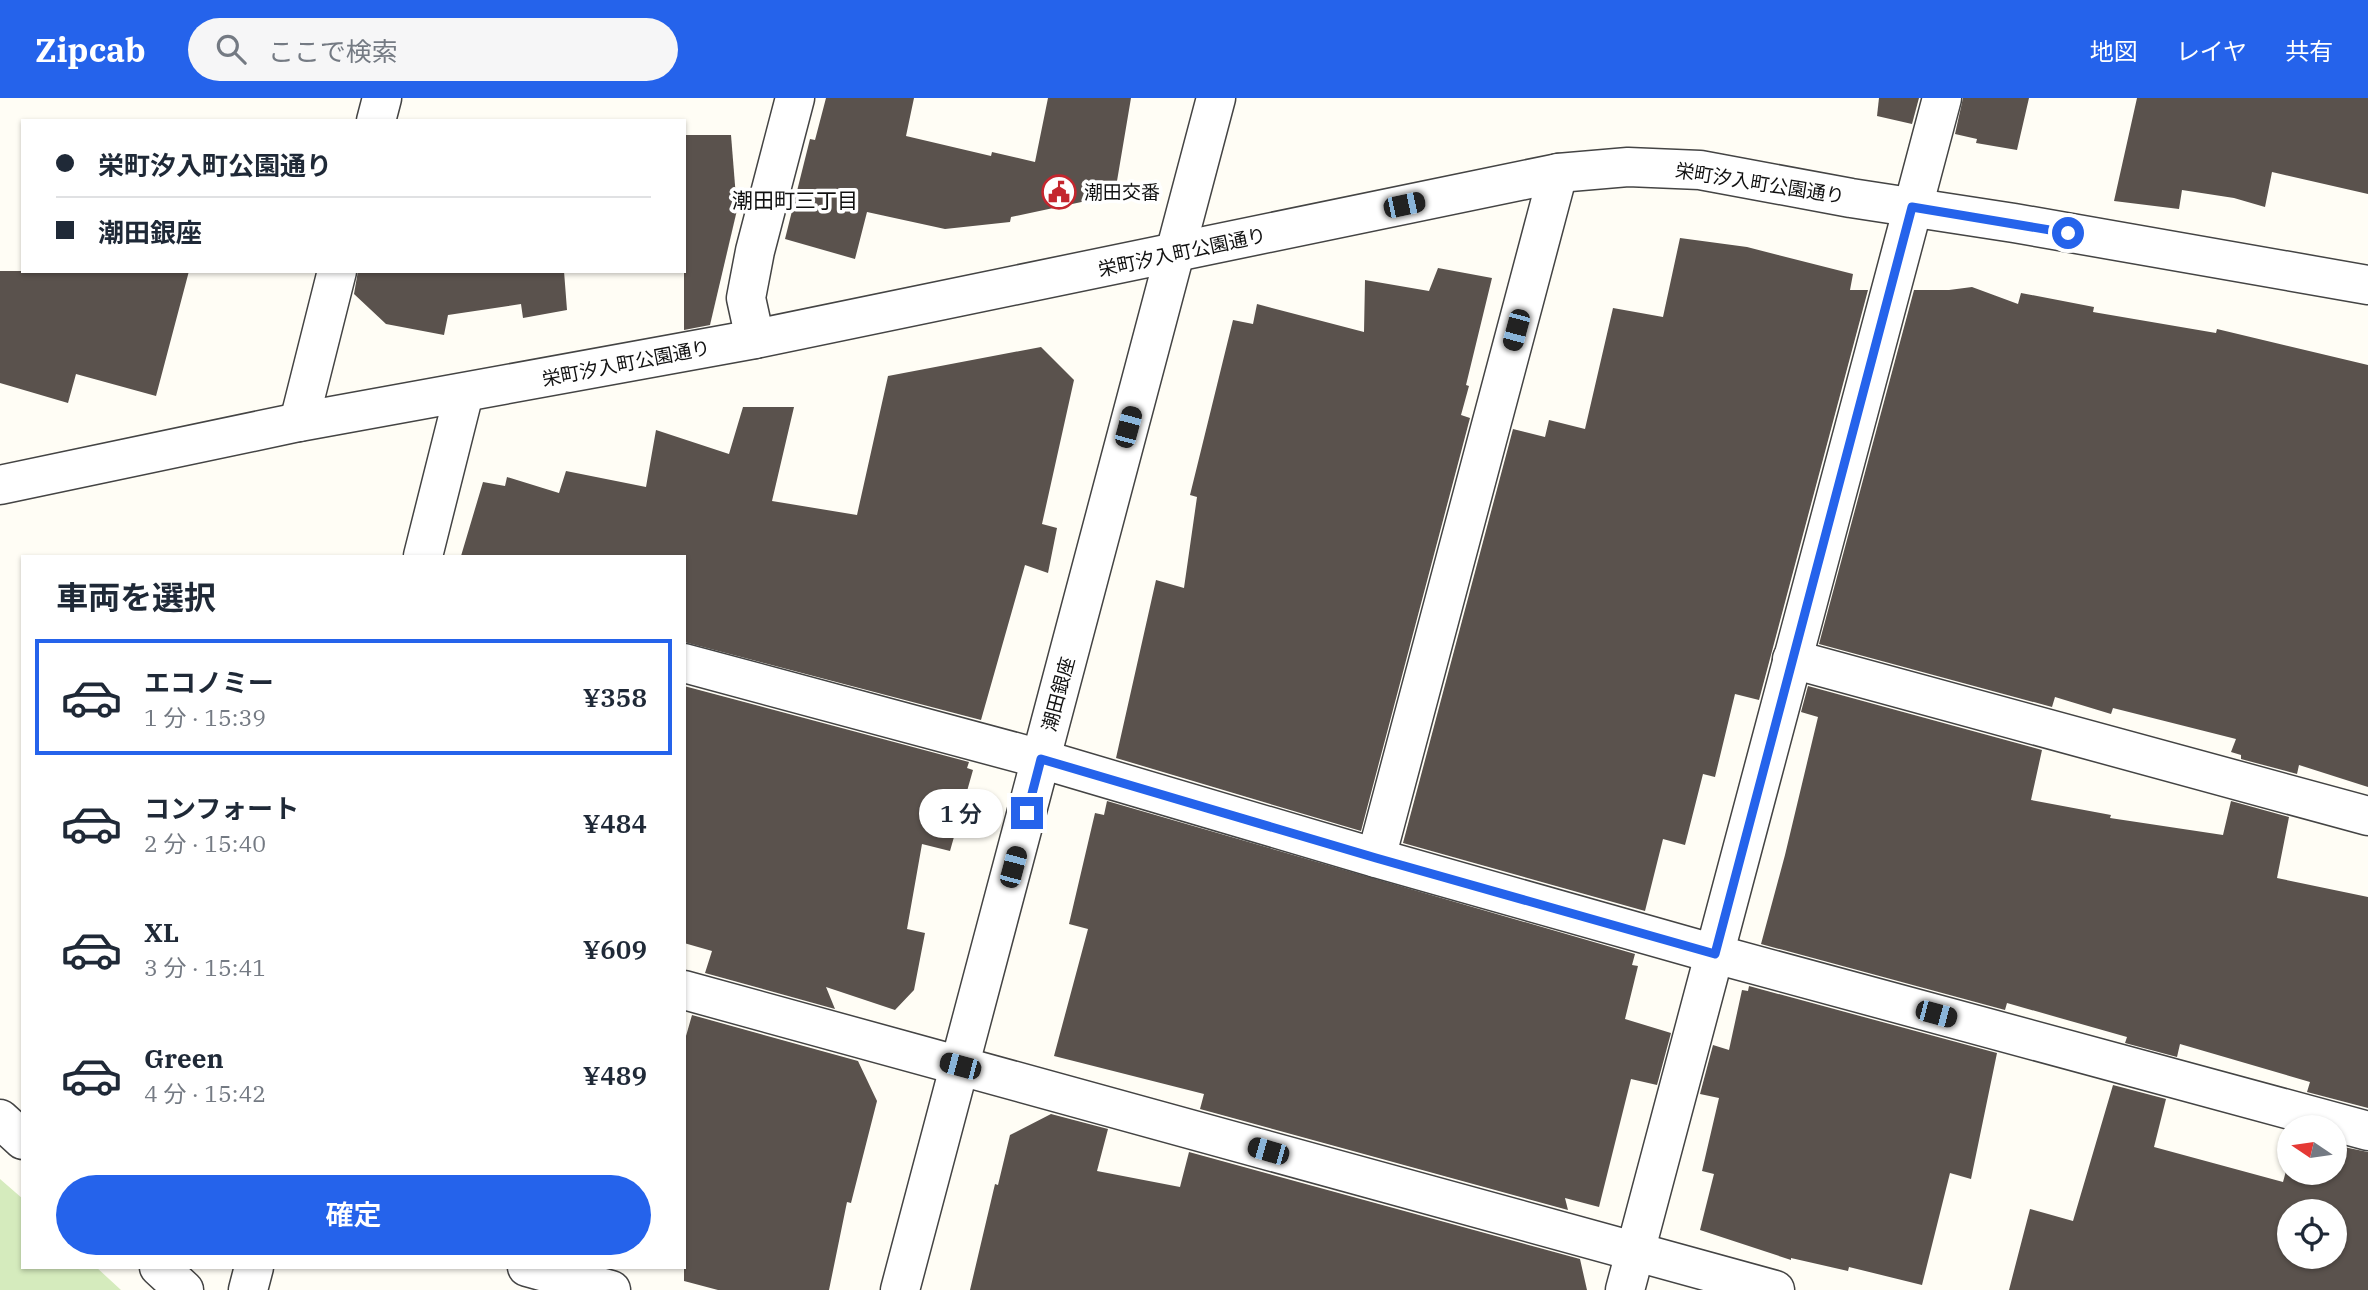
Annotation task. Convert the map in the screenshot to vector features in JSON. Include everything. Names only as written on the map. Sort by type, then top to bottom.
[{"type":"street","points":[[377,119],[382,98]]},
{"type":"street","points":[[755,339],[746,298],[755,251],[795,98]]},
{"type":"street","name":"潮田銀座","points":[[900,1290],[1216,98]]},
{"type":"street","points":[[1625,1290],[1942,98]]},
{"type":"street","name":"栄町汐入町公園通り","points":[[0,485],[299,422],[755,339],[1558,173],[1628,167],[1700,170],[2368,285]]},
{"type":"street","points":[[1376,858],[1558,173]]},
{"type":"street","points":[[299,422],[336,273]]},
{"type":"street","points":[[423,555],[464,393]]},
{"type":"street","points":[[1792,659],[2368,816]]},
{"type":"street","points":[[686,664],[1041,759],[1715,954],[2368,1131]]},
{"type":"street","points":[[686,991],[1774,1290]]},
{"type":"street","points":[[0,1119],[21,1138]]},
{"type":"street","points":[[161,1269],[184,1290]]},
{"type":"street","points":[[248,1290],[253,1269]]},
{"type":"street","points":[[534,1269],[611,1290]]},
{"type":"green space","points":[[0,1179],[21,1197],[21,1269],[98,1269],[121,1290],[0,1290]]},
{"type":"building","points":[[826,98],[914,98],[906,136],[991,156],[992,152],[1035,162],[1048,98],[1131,98],[1117,181],[1147,188],[1011,217],[1010,222],[945,229],[867,212],[855,259],[785,239],[810,139],[815,140]]},
{"type":"building","points":[[1879,98],[1919,98],[1912,124],[1877,116]]},
{"type":"building","points":[[1963,98],[2029,98],[2017,150],[1976,143],[1977,139],[1955,134]]},
{"type":"building","points":[[2137,98],[2368,98],[2368,194],[2272,172],[2265,207],[2234,198],[2182,190],[2179,209],[2114,201]]},
{"type":"building","points":[[686,135],[731,135],[737,210],[710,325],[684,330]]},
{"type":"building","points":[[1680,238],[1747,247],[1853,274],[1850,290],[1868,290],[1759,700],[1735,694],[1715,777],[1703,774],[1685,845],[1663,839],[1645,911],[1403,843],[1513,429],[1545,437],[1549,420],[1585,429],[1613,308],[1663,317]]},
{"type":"building","points":[[1438,268],[1492,278],[1461,415],[1470,418],[1361,831],[1116,758],[1156,580],[1184,588],[1197,497],[1190,495],[1233,320],[1253,324],[1257,304],[1364,332],[1365,280],[1429,291]]},
{"type":"building","points":[[0,271],[188,273],[156,396],[76,374],[68,403],[0,383]]},
{"type":"building","points":[[358,273],[564,273],[567,310],[523,318],[521,304],[448,315],[444,335],[386,324],[354,294]]},
{"type":"building","points":[[1972,287],[2018,304],[2021,293],[2094,307],[2093,312],[2216,333],[2217,329],[2368,365],[2368,787],[2299,765],[2297,774],[2241,759],[2241,755],[2231,752],[2236,739],[2113,708],[2111,714],[2055,697],[2052,707],[1819,644],[1914,290]]},
{"type":"building","points":[[1041,347],[1074,380],[1042,524],[1057,528],[1048,573],[1025,565],[981,720],[686,643],[686,555],[461,555],[483,482],[505,486],[507,477],[559,493],[566,471],[646,487],[656,430],[729,454],[743,407],[794,407],[772,501],[857,515],[888,376]]},
{"type":"building","points":[[1808,686],[2042,750],[2031,800],[2111,815],[2110,818],[2223,835],[2231,801],[2289,817],[2277,878],[2368,897],[2368,1108],[2307,1092],[2310,1082],[2180,1044],[2177,1057],[2125,1043],[2127,1037],[2007,1003],[2005,1010],[1761,944],[1818,717],[1801,712]]},
{"type":"building","points":[[686,687],[969,762],[967,768],[973,770],[950,851],[922,844],[907,929],[925,933],[914,990],[895,1010],[826,987],[835,1009],[705,973],[712,951],[686,944]]},
{"type":"building","points":[[1107,801],[1635,954],[1632,965],[1638,966],[1625,1019],[1671,1033],[1657,1085],[1631,1079],[1599,1207],[1565,1198],[1568,1210],[1200,1109],[1204,1094],[1054,1056],[1088,929],[1069,924],[1095,813],[1104,815]]},
{"type":"building","points":[[1749,986],[1997,1053],[1971,1179],[1950,1173],[1922,1285],[1849,1267],[1848,1271],[1791,1260],[1700,1230],[1714,1174],[1702,1171],[1719,1098],[1700,1094],[1713,1045],[1729,1050],[1742,990],[1748,991]]},
{"type":"building","points":[[692,1015],[858,1061],[877,1101],[851,1203],[847,1202],[829,1290],[718,1290],[684,1281],[686,1036]]},
{"type":"building","points":[[2113,1085],[2166,1099],[2154,1147],[2277,1180],[2277,1185],[2347,1185],[2347,1148],[2368,1152],[2368,1290],[2009,1290],[2030,1209],[2073,1221]]},
{"type":"building","points":[[1051,1114],[1108,1129],[1097,1171],[1180,1187],[1189,1152],[1580,1259],[1587,1290],[970,1290],[995,1184],[998,1185],[1010,1135]]},
{"type":"place","name":"潮田交番","points":[[1059,192]]},
{"type":"district","name":"潮田町三丁目","points":[[795,200]]},
{"type":"route","points":[[1027,813],[1041,759],[1715,954],[1912,207],[2068,233]]}]
